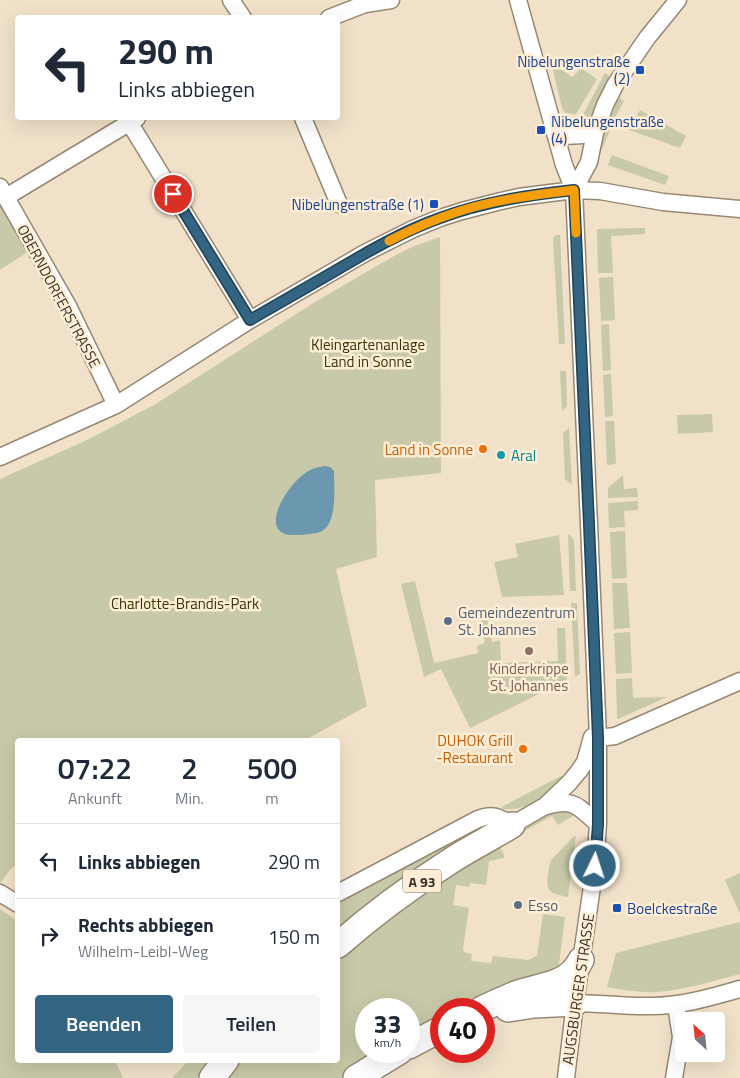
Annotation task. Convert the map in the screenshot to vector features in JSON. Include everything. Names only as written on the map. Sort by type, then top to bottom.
[{"type":"highway","name":"A 93","points":[[340,943],[411,888],[512,825]]},
{"type":"highway","points":[[495,1003],[519,993],[559,982],[574,972],[581,960]]},
{"type":"highway","points":[[495,1012],[519,1007],[575,1003]]},
{"type":"highway","points":[[212,1078],[224,1063]]},
{"type":"highway","points":[[356,1078],[380,1063]]},
{"type":"street","points":[[232,0],[241,15]]},
{"type":"street","points":[[337,15],[365,4],[390,0]]},
{"type":"street","points":[[518,0],[564,165],[574,190]]},
{"type":"street","points":[[574,190],[589,162],[595,132],[605,105],[647,38],[678,0]]},
{"type":"street","points":[[3,192],[133,120],[250,320]]},
{"type":"street","points":[[304,120],[339,204]]},
{"type":"street","points":[[556,136],[586,135],[595,132]]},
{"type":"street","points":[[0,458],[116,405],[250,320],[365,253],[413,229],[462,210],[519,197],[574,190],[600,191],[663,202],[740,209]]},
{"type":"street","name":"AUGSBURGER STRASSE","points":[[566,1078],[595,866],[598,824],[598,738],[574,190]]},
{"type":"street","name":"OBERNDORFERSTRASSE","points":[[3,192],[68,306],[116,405]]},
{"type":"street","points":[[598,738],[615,736],[740,680]]},
{"type":"street","points":[[340,892],[485,816],[499,817],[512,825],[545,806],[569,783],[585,762],[597,718]]},
{"type":"street","points":[[545,806],[556,803],[570,803],[580,808],[598,824]]},
{"type":"street","points":[[0,893],[15,902]]},
{"type":"street","points":[[575,1003],[676,1005],[740,989]]},
{"type":"street","points":[[674,1078],[681,1037],[676,1005]]},
{"type":"green space","points":[[555,65],[572,77],[581,68],[597,79],[576,114],[565,113],[562,108],[552,66]]},
{"type":"green space","points":[[605,73],[610,77],[599,98],[591,120],[582,128],[577,129],[581,118]]},
{"type":"green space","points":[[619,98],[624,101],[600,154],[607,125]]},
{"type":"green space","points":[[640,110],[686,136],[680,148],[629,130]]},
{"type":"green space","points":[[612,155],[669,176],[665,185],[608,165]]},
{"type":"green space","points":[[0,204],[26,253],[0,270]]},
{"type":"green space","points":[[645,228],[645,234],[611,236],[613,273],[598,273],[597,229]]},
{"type":"green space","points":[[556,235],[560,235],[565,344],[559,344],[553,238]]},
{"type":"green space","points":[[440,237],[441,473],[375,480],[377,557],[336,569],[367,706],[309,738],[15,738],[15,866],[10,869],[1,883],[0,479],[85,441],[154,405],[315,302],[412,247]]},
{"type":"green space","points":[[613,277],[615,320],[601,321],[599,278]]},
{"type":"green space","points":[[609,324],[611,370],[603,371],[601,325]]},
{"type":"green space","points":[[560,371],[566,371],[567,406],[562,411]]},
{"type":"green space","points":[[611,374],[613,416],[605,417],[603,375]]},
{"type":"green space","points":[[712,414],[713,432],[678,434],[677,415]]},
{"type":"green space","points":[[605,421],[614,421],[616,464],[607,465]]},
{"type":"green space","points":[[569,428],[572,485],[565,479],[563,433]]},
{"type":"green space","points":[[623,475],[624,489],[637,488],[638,497],[608,498],[608,488]]},
{"type":"green space","points":[[638,501],[638,510],[624,511],[625,527],[609,528],[608,503]]},
{"type":"green space","points":[[625,531],[627,578],[612,579],[610,532]]},
{"type":"green space","points":[[568,534],[574,541],[576,591],[570,591]]},
{"type":"green space","points":[[559,535],[564,595],[502,597],[494,562],[518,557],[515,544]]},
{"type":"green space","points":[[415,581],[434,663],[478,653],[477,646],[485,643],[477,609],[487,618],[492,642],[500,640],[501,663],[558,661],[557,628],[565,628],[567,680],[470,728],[441,669],[424,677],[401,584]]},
{"type":"green space","points":[[612,583],[627,583],[630,628],[614,629]]},
{"type":"green space","points":[[571,603],[577,603],[580,674],[575,677]]},
{"type":"green space","points":[[630,632],[632,673],[616,674],[614,633]]},
{"type":"green space","points":[[632,678],[633,698],[667,697],[618,719],[616,679]]},
{"type":"green space","points":[[561,776],[566,777],[538,800],[517,808],[502,808],[503,806]]},
{"type":"green space","points":[[567,809],[576,814],[558,825],[552,816],[499,845],[504,858],[489,861],[486,885],[470,883],[469,887],[456,885],[453,905],[469,908],[463,949],[464,952],[472,954],[471,961],[491,963],[493,956],[528,960],[537,956],[543,914],[565,917],[559,964],[552,978],[489,998],[430,998],[430,1026],[420,1032],[420,998],[355,998],[355,1063],[367,1063],[344,1078],[225,1078],[236,1063],[340,1063],[340,952],[496,842],[554,811]]},
{"type":"green space","points":[[483,821],[489,825],[340,929],[340,897]]},
{"type":"green space","points":[[576,836],[568,897],[558,895],[551,892],[548,886],[550,863]]},
{"type":"green space","points":[[740,873],[740,914],[725,880]]},
{"type":"green space","points":[[0,909],[15,920],[15,1063],[116,1063],[123,1078],[0,1078]]},
{"type":"green space","points":[[740,922],[740,974],[688,987],[657,992],[638,992],[607,987],[616,953]]},
{"type":"green space","points":[[186,1063],[213,1063],[202,1078],[172,1078]]},
{"type":"water","points":[[325,466],[330,467],[334,471],[334,505],[330,522],[326,528],[318,533],[301,535],[289,535],[281,532],[276,524],[276,516],[282,500],[293,484],[306,472]]},
{"type":"slow traffic","points":[[389,241],[413,229],[462,210],[519,197],[574,190],[576,233]]},
{"type":"place","name":"Nibelungenstraße (2)","points":[[640,70]]},
{"type":"place","name":"Nibelungenstraße (4)","points":[[541,130]]},
{"type":"place","name":"Nibelungenstraße (1)","points":[[434,204]]},
{"type":"place","name":"Land in Sonne","points":[[483,449]]},
{"type":"place","name":"Aral","points":[[501,455]]},
{"type":"place","name":"Gemeindezentrum St. Johannes","points":[[448,621]]},
{"type":"place","name":"Kinderkrippe St. Johannes","points":[[529,651]]},
{"type":"place","name":"DUHOK Grill -Restaurant","points":[[523,749]]},
{"type":"place","name":"Esso","points":[[518,905]]},
{"type":"place","name":"Boelckestraße","points":[[617,908]]},
{"type":"route","points":[[173,194],[250,320],[365,253],[440,218],[462,210],[519,197],[574,190],[598,738],[598,824],[595,866]]},
{"type":"park label","name":"Kleingartenanlage Land in Sonne","points":[[368,352]]},
{"type":"park label","name":"Charlotte-Brandis-Park","points":[[185,603]]}]
